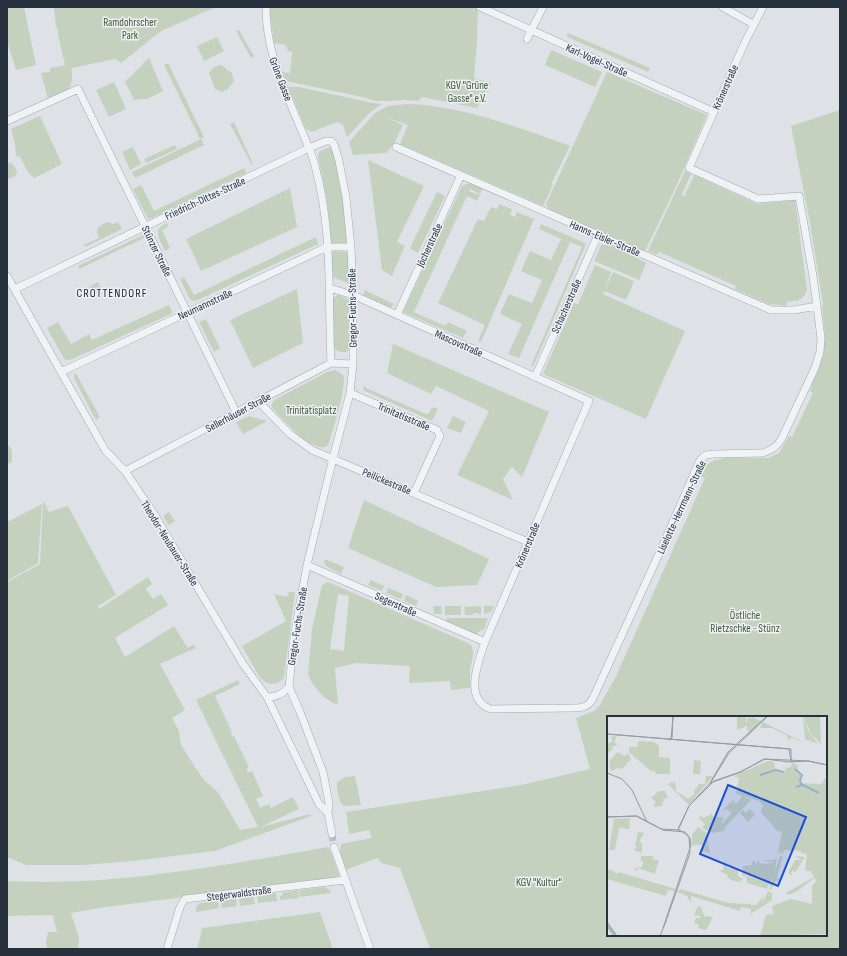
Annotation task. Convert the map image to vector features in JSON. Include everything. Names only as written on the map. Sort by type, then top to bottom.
[{"type":"street","name":"Grüne Gasse","points":[[266,7],[268,37],[272,58],[309,148]]},
{"type":"street","name":"Karl-Vogel-Straße","points":[[480,7],[714,112]]},
{"type":"street","points":[[527,39],[543,7]]},
{"type":"street","points":[[722,7],[753,24]]},
{"type":"street","name":"Krönerstraße","points":[[689,168],[753,24],[763,7]]},
{"type":"street","name":"Stünzer Straße","points":[[7,121],[78,90],[236,412]]},
{"type":"street","name":"Gregor-Fuchs-Straße","points":[[289,687],[294,637],[307,565],[350,392],[353,364],[351,247],[346,196],[334,144],[331,141],[326,141],[309,148],[315,166],[321,194],[327,247],[331,363]]},
{"type":"street","name":"Hanns-Eisler-Straße","points":[[396,147],[771,310],[794,310],[817,306]]},
{"type":"street","name":"Friedrich-Dittes-Straße","points":[[15,289],[309,148]]},
{"type":"street","name":"Liselotte-Herrmann-Straße","points":[[475,692],[479,701],[484,706],[496,710],[584,708],[589,704],[660,552],[700,460],[706,455],[763,453],[774,448],[780,441],[815,368],[820,352],[821,338],[799,196],[758,199],[689,168]]},
{"type":"street","name":"Jöcherstraße","points":[[397,315],[461,176]]},
{"type":"street","name":"Schacherstraße","points":[[535,377],[598,235]]},
{"type":"street","name":"Neumannstraße","points":[[61,372],[327,247],[351,247]]},
{"type":"street","name":"Theodor-Neubauer-Straße","points":[[7,276],[105,450],[125,471],[154,514],[243,664],[267,697],[319,804],[328,813]]},
{"type":"street","name":"Mascovstraße","points":[[329,288],[353,295],[589,401]]},
{"type":"street","points":[[331,363],[353,364]]},
{"type":"street","name":"Sellerhäuser Straße","points":[[125,471],[331,363]]},
{"type":"street","name":"Trinitatisstraße","points":[[350,392],[437,430],[440,436],[414,493]]},
{"type":"street","name":"Peilickestraße","points":[[258,401],[296,439],[312,450],[528,542]]},
{"type":"street","name":"Krönerstraße","points":[[475,692],[477,668],[485,642],[589,401]]},
{"type":"street","name":"Segerstraße","points":[[307,565],[485,642]]},
{"type":"street","points":[[267,697],[275,697],[283,693],[289,687]]},
{"type":"street","name":"Theodor-Neubauer-Straße","points":[[289,687],[300,712],[322,772],[329,803],[328,813],[332,834]]},
{"type":"street","points":[[334,847],[370,949]]},
{"type":"street","name":"Stegerwaldstraße","points":[[167,949],[180,907],[185,899],[345,880]]},
{"type":"green space","points":[[7,7],[24,7],[36,65],[16,70],[7,41]]},
{"type":"green space","name":"Ramdohrscher Park","points":[[54,7],[216,7],[161,31],[121,63],[115,59],[72,68],[72,81],[69,90],[48,99],[41,73],[50,72],[50,68],[65,65],[56,27]]},
{"type":"green space","name":"KGV \"Grüne Gasse\" e.V.","points":[[269,7],[478,8],[474,78],[491,83],[477,108],[422,97],[418,101],[376,101],[286,81],[283,72],[290,73],[292,52],[288,51],[286,45],[274,43]]},
{"type":"green space","points":[[239,30],[254,56],[251,58],[236,31]]},
{"type":"green space","points":[[568,33],[650,68],[648,72],[567,37]]},
{"type":"green space","points":[[217,37],[224,51],[204,61],[197,46]]},
{"type":"green space","points":[[551,50],[602,72],[595,87],[545,65]]},
{"type":"green space","points":[[149,58],[163,91],[147,99],[134,100],[125,82]]},
{"type":"green space","points":[[168,63],[204,137],[200,139],[164,65]]},
{"type":"green space","points":[[221,65],[232,73],[234,81],[228,89],[222,92],[215,89],[209,73],[214,67]]},
{"type":"green space","points":[[607,72],[707,115],[675,189],[645,251],[548,209],[546,204]]},
{"type":"green space","points":[[114,82],[126,109],[109,117],[96,90]]},
{"type":"green space","points":[[288,87],[299,87],[382,104],[368,115],[347,137],[343,125],[337,122],[312,132],[306,129]]},
{"type":"green space","points":[[407,104],[448,108],[469,113],[510,125],[570,146],[551,184],[553,185],[543,206],[400,144],[408,125],[385,117],[403,125],[394,144],[386,153],[353,155],[349,142],[375,113],[388,106]]},
{"type":"green space","name":"Östliche Rietzschke - Stünz","points":[[840,110],[840,949],[430,949],[400,868],[381,863],[378,858],[345,870],[340,853],[341,844],[372,838],[369,830],[349,834],[346,812],[521,785],[590,769],[576,718],[594,711],[600,705],[616,676],[705,478],[700,476],[705,466],[713,461],[724,458],[768,458],[779,453],[789,436],[792,437],[813,393],[810,391],[823,351],[825,336],[823,304],[810,223],[791,126]]},
{"type":"green space","points":[[40,116],[62,164],[34,178],[28,172],[20,157],[16,156],[15,144],[11,129]]},
{"type":"green space","points":[[234,122],[253,164],[252,165],[230,124]]},
{"type":"green space","points":[[201,139],[204,145],[135,178],[132,172]]},
{"type":"green space","points":[[175,145],[177,149],[146,163],[144,159]]},
{"type":"green space","points":[[133,147],[141,164],[130,170],[122,152]]},
{"type":"green space","points":[[329,147],[332,148],[340,171],[347,243],[332,244],[331,241],[327,201],[318,157],[319,152]]},
{"type":"green space","points":[[368,160],[424,186],[397,242],[405,246],[392,276],[382,270]]},
{"type":"green space","points":[[7,163],[14,165],[17,173],[14,177],[7,179]]},
{"type":"green space","points":[[244,168],[246,173],[152,218],[148,218],[146,215],[133,189],[141,185],[154,211]]},
{"type":"green space","points":[[685,171],[691,174],[682,194],[684,197],[694,175],[757,204],[795,200],[807,290],[802,298],[787,302],[786,306],[769,304],[735,289],[736,286],[659,252],[657,255],[648,251]]},
{"type":"green space","points":[[472,183],[483,188],[480,194],[470,189],[469,191],[480,195],[477,201],[467,196],[414,312],[445,326],[448,322],[467,331],[463,338],[403,312],[462,186]]},
{"type":"green space","points":[[290,188],[297,227],[201,271],[186,239]]},
{"type":"green space","points":[[437,192],[445,196],[418,253],[410,248]]},
{"type":"green space","points":[[499,204],[512,209],[510,215],[515,217],[517,212],[534,219],[481,342],[478,341],[485,325],[438,303],[478,219],[484,221],[491,207],[497,209]]},
{"type":"green space","points":[[108,222],[113,224],[118,222],[122,229],[85,247],[84,245],[99,238],[97,232],[98,228]]},
{"type":"green space","points":[[167,223],[169,226],[162,230],[170,248],[165,251],[158,232],[159,228]]},
{"type":"green space","points":[[541,224],[586,244],[533,367],[531,366],[582,247],[570,242],[519,358],[508,354],[522,324],[500,314],[509,294],[532,303],[542,280],[521,271],[530,251],[551,260],[561,239],[539,229]]},
{"type":"green space","points":[[145,234],[146,237],[79,269],[78,266]]},
{"type":"green space","points":[[316,237],[318,244],[198,300],[193,301],[190,299],[180,279],[184,277],[194,295]]},
{"type":"green space","points":[[601,245],[618,248],[646,263],[639,280],[594,261]]},
{"type":"green space","points":[[332,252],[346,252],[348,255],[350,267],[348,283],[332,277],[331,256]]},
{"type":"green space","points":[[595,265],[611,272],[603,294],[685,331],[646,419],[543,374],[574,303],[578,304]]},
{"type":"green space","points":[[613,272],[634,281],[626,300],[604,291]]},
{"type":"green space","points":[[98,282],[102,291],[93,295],[89,287]]},
{"type":"green space","points":[[297,289],[303,343],[253,368],[230,320]]},
{"type":"green space","points":[[364,290],[394,304],[390,308],[364,297]]},
{"type":"green space","points":[[338,295],[348,299],[350,302],[350,348],[346,352],[338,351],[332,346],[333,298]]},
{"type":"green space","points":[[169,305],[172,312],[171,314],[70,360],[66,360],[63,357],[47,328],[58,322],[71,344],[89,334],[92,340]]},
{"type":"green space","points":[[206,319],[220,348],[214,352],[199,322]]},
{"type":"green space","points":[[393,344],[549,412],[522,477],[512,467],[503,479],[513,500],[457,475],[489,411],[436,386],[431,394],[387,373]]},
{"type":"green space","name":"Trinitatisplatz","points":[[335,370],[343,375],[344,387],[330,440],[327,446],[321,447],[313,445],[305,440],[281,418],[271,406],[274,400],[327,372]]},
{"type":"green space","points":[[75,372],[100,417],[96,420],[74,378]]},
{"type":"green space","points":[[364,385],[366,388],[426,414],[429,413],[432,407],[438,409],[432,421],[363,390]]},
{"type":"green space","points":[[249,416],[267,421],[243,434],[236,422]]},
{"type":"green space","points":[[453,416],[466,422],[461,433],[447,428]]},
{"type":"green space","points":[[7,444],[12,450],[12,462],[7,464]]},
{"type":"green space","points":[[43,500],[49,512],[68,506],[116,595],[98,606],[99,609],[148,577],[152,584],[146,589],[153,599],[161,594],[168,605],[115,638],[125,657],[174,626],[188,648],[194,644],[196,648],[160,664],[185,710],[172,718],[179,731],[181,745],[206,782],[218,792],[240,830],[258,827],[196,700],[238,680],[240,684],[215,696],[232,732],[232,737],[234,736],[249,767],[247,769],[248,773],[252,771],[263,796],[256,799],[260,808],[269,804],[271,808],[293,797],[299,809],[261,827],[310,814],[311,816],[215,851],[133,861],[83,865],[26,865],[7,857],[7,582],[40,564]]},
{"type":"green space","points":[[364,500],[489,559],[477,585],[436,587],[348,548]]},
{"type":"green space","points":[[42,504],[38,563],[7,581],[7,522]]},
{"type":"green space","points":[[169,512],[175,521],[169,525],[163,516]]},
{"type":"green space","points":[[325,559],[344,567],[341,574],[326,566],[324,562]]},
{"type":"green space","points":[[371,580],[384,586],[382,591],[368,585]]},
{"type":"green space","points":[[328,582],[470,644],[473,653],[470,669],[470,688],[451,690],[450,681],[409,683],[410,666],[356,663],[335,668],[338,704],[335,704],[325,698],[312,683],[308,674],[312,629],[322,585]],"holes":[[[338,594],[349,596],[344,651],[330,649]]]},
{"type":"green space","points":[[388,588],[403,594],[401,599],[386,593]]},
{"type":"green space","points":[[289,592],[295,592],[284,678],[278,683],[270,684],[265,682],[259,676],[242,646],[286,621],[274,594],[287,597]]},
{"type":"green space","points":[[406,595],[418,601],[416,606],[404,601]]},
{"type":"green space","points":[[433,606],[441,606],[442,614],[434,614]]},
{"type":"green space","points":[[445,606],[461,606],[461,615],[445,615]]},
{"type":"green space","points":[[480,606],[481,615],[479,615],[479,613],[473,613],[473,615],[465,615],[464,607]]},
{"type":"green space","points":[[484,606],[494,606],[491,612],[484,614]]},
{"type":"green space","points":[[447,618],[488,619],[484,629],[477,634],[473,634],[445,623]]},
{"type":"green space","points":[[355,776],[361,805],[344,806],[339,798],[337,782],[345,777]]},
{"type":"green space","points":[[328,847],[340,877],[106,907],[71,913],[79,938],[78,949],[47,949],[46,941],[48,932],[57,932],[53,916],[51,915],[7,916],[7,881],[47,882],[128,878],[249,861]]},
{"type":"green space","points":[[324,887],[330,890],[331,893],[300,897],[299,890]]},
{"type":"green space","points":[[298,890],[299,898],[280,900],[282,893]]},
{"type":"green space","points":[[276,893],[277,901],[258,903],[257,896]]},
{"type":"green space","points":[[253,896],[255,904],[240,906],[239,898]]},
{"type":"green space","points":[[236,898],[237,906],[222,908],[221,901]]},
{"type":"green space","points":[[218,901],[219,908],[196,912],[196,907],[200,903]]},
{"type":"green space","points":[[320,912],[333,949],[197,949],[202,928]]},
{"type":"tunnel","points":[[332,834],[334,847]]},
{"type":"district","name":"CROTTENDORF","points":[[112,293]]},
{"type":"park label","name":"KGV \"Kultur\"","points":[[539,882]]}]
